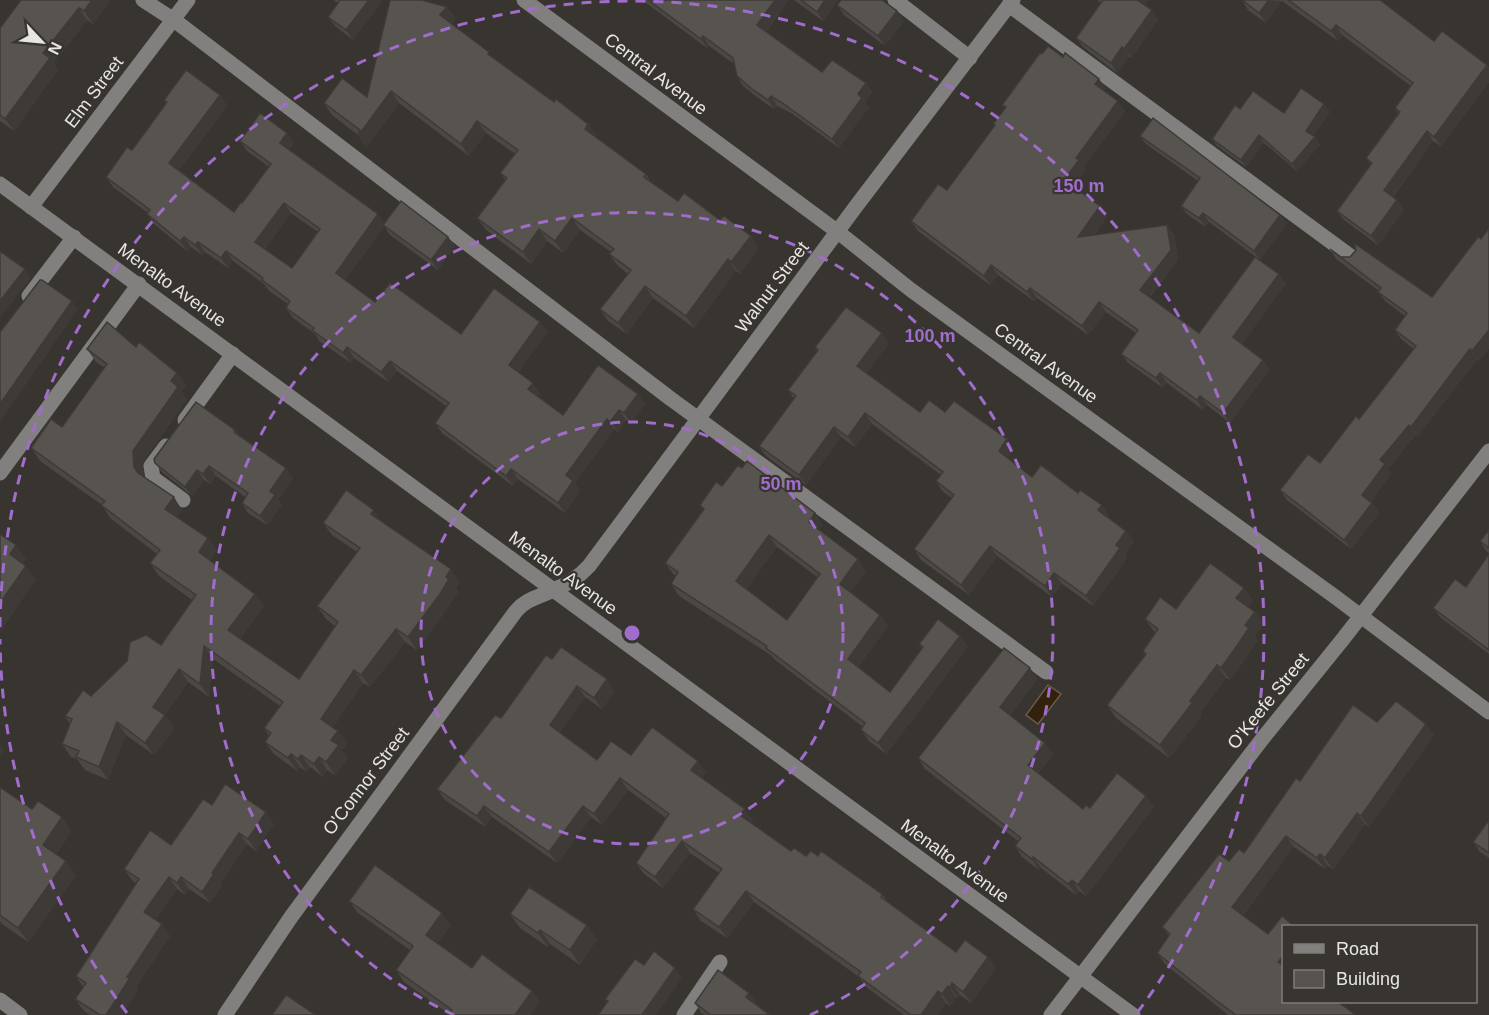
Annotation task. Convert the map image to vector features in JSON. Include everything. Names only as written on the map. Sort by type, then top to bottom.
[{"type":"street","points":[[143,0],[174,20],[697,419],[1046,672]]},
{"type":"street","name":"Elm Street","points":[[31,207],[188,0]]},
{"type":"street","name":"Central Avenue","points":[[524,0],[838,232],[911,290],[1489,712]]},
{"type":"street","points":[[895,0],[970,58]]},
{"type":"street","points":[[1011,3],[1353,258]]},
{"type":"street","name":"Walnut Street","points":[[555,590],[581,575],[589,566],[1011,3]]},
{"type":"street","name":"Menalto Avenue","points":[[0,184],[1132,1015]]},
{"type":"street","points":[[20,308],[74,237]]},
{"type":"street","points":[[0,473],[138,284]]},
{"type":"street","points":[[183,500],[153,478],[151,466],[233,354]]},
{"type":"street","name":"O'Keefe Street","points":[[1051,1015],[1263,738],[1489,451]]},
{"type":"street","name":"O'Connor Street","points":[[225,1015],[291,917],[516,611],[523,603],[555,590]]},
{"type":"street","points":[[684,1015],[720,962]]},
{"type":"street","points":[[0,1000],[20,1015]]},
{"type":"shaded area","points":[[1048,685],[1061,694],[1038,724],[1026,715]]},
{"type":"building","points":[[21,0],[92,0],[84,11],[79,8],[43,53],[50,58],[5,119],[0,115],[0,28]]},
{"type":"building","points":[[340,0],[369,0],[346,30],[328,17]]},
{"type":"building","points":[[390,0],[422,0],[447,7],[440,15],[489,52],[488,54],[554,102],[556,99],[588,124],[585,129],[646,174],[644,177],[678,201],[684,193],[720,220],[724,216],[751,236],[731,262],[728,259],[686,316],[645,286],[618,323],[600,309],[631,270],[609,254],[614,249],[572,218],[555,241],[539,229],[523,252],[477,218],[507,178],[500,173],[518,150],[477,121],[461,144],[391,91],[358,136],[360,130],[324,103],[342,78],[367,97]]},
{"type":"building","points":[[648,0],[775,0],[757,25],[822,72],[832,60],[866,83],[858,94],[862,98],[832,139],[784,104],[771,96],[768,100],[752,89],[737,76],[733,58],[703,36],[701,39]]},
{"type":"building","points":[[801,0],[825,0],[817,12]]},
{"type":"building","points":[[841,0],[882,0],[897,11],[878,36],[837,5]]},
{"type":"building","points":[[1103,0],[1137,0],[1152,10],[1111,63],[1076,38]]},
{"type":"building","points":[[1242,0],[1269,0],[1259,13]]},
{"type":"building","points":[[1288,0],[1380,0],[1434,41],[1442,31],[1487,65],[1434,137],[1427,131],[1384,190],[1397,200],[1371,236],[1337,211],[1372,163],[1366,158],[1400,112],[1395,108],[1413,83],[1336,25],[1331,31]]},
{"type":"building","points":[[1048,46],[1063,57],[1065,53],[1099,79],[1095,84],[1118,101],[1076,158],[1079,160],[1064,180],[1100,206],[1078,237],[1167,225],[1171,250],[1140,290],[1199,333],[1255,257],[1279,274],[1233,337],[1263,360],[1223,413],[1200,396],[1197,400],[1160,373],[1156,378],[1121,354],[1138,330],[1099,302],[1082,326],[1030,288],[1027,292],[991,265],[984,276],[911,221],[938,184],[947,190],[995,125],[993,124],[1006,107],[1002,105],[1040,53],[1042,54]]},
{"type":"building","points":[[186,70],[220,95],[169,163],[234,212],[271,164],[240,141],[260,113],[287,133],[280,143],[378,214],[336,273],[375,302],[390,283],[461,334],[494,288],[540,322],[509,365],[533,383],[528,389],[563,415],[598,365],[638,394],[624,413],[619,410],[610,422],[607,419],[566,475],[573,481],[558,503],[511,469],[506,476],[435,423],[449,403],[390,361],[381,372],[347,347],[343,353],[286,308],[290,301],[262,280],[263,278],[226,251],[221,258],[198,242],[195,245],[184,237],[180,241],[147,214],[150,210],[106,177],[127,147],[132,150],[167,102],[164,100]],"holes":[[[284,203],[320,229],[292,268],[255,242]]]},
{"type":"building","points":[[1301,88],[1324,104],[1306,131],[1315,137],[1292,164],[1259,135],[1241,160],[1212,139],[1235,105],[1240,109],[1253,91],[1284,113]]},
{"type":"building","points":[[1153,118],[1280,215],[1254,251],[1203,213],[1199,218],[1181,206],[1200,178],[1140,136]]},
{"type":"building","points":[[401,201],[448,237],[431,260],[383,225]]},
{"type":"building","points":[[1489,228],[1489,330],[1472,351],[1470,349],[1411,427],[1409,425],[1380,460],[1385,464],[1362,495],[1372,503],[1344,540],[1280,490],[1308,454],[1320,463],[1356,416],[1359,419],[1416,346],[1395,330],[1407,313],[1378,292],[1381,288],[1330,249],[1341,257],[1350,257],[1356,250],[1354,243],[1432,297],[1478,237],[1481,239]]},
{"type":"building","points":[[0,251],[25,269],[0,301]]},
{"type":"building","points":[[40,280],[72,301],[0,404],[0,332]]},
{"type":"building","points":[[846,307],[882,333],[857,366],[920,412],[929,400],[945,412],[954,401],[1007,439],[999,451],[1032,477],[1041,465],[1078,493],[1080,490],[1102,505],[1098,510],[1126,531],[1116,545],[1120,548],[1086,596],[1054,573],[1045,586],[990,546],[961,585],[914,549],[954,495],[936,481],[943,472],[865,413],[848,437],[834,427],[799,475],[759,446],[796,396],[788,390],[818,350],[815,347]]},
{"type":"building","points":[[107,322],[136,347],[139,342],[177,373],[171,381],[178,387],[133,451],[134,467],[138,473],[174,497],[165,509],[208,538],[199,552],[255,594],[228,630],[299,679],[338,622],[317,606],[360,548],[323,523],[346,490],[374,510],[371,514],[451,569],[446,577],[449,579],[440,594],[408,637],[396,629],[361,675],[354,670],[321,719],[338,731],[331,740],[339,745],[326,762],[319,757],[314,764],[301,755],[298,759],[291,754],[288,758],[265,742],[271,733],[264,728],[283,702],[204,646],[200,684],[179,669],[153,707],[165,715],[145,743],[117,722],[99,767],[76,757],[79,751],[62,744],[72,719],[65,716],[83,690],[91,696],[127,661],[130,642],[146,635],[161,645],[196,595],[150,563],[160,550],[101,505],[105,501],[31,448],[51,419],[62,427],[107,364],[87,349]]},
{"type":"building","points":[[196,402],[286,468],[270,491],[275,495],[260,516],[242,503],[248,493],[209,466],[203,474],[197,470],[185,487],[155,463],[154,459]]},
{"type":"building","points":[[747,461],[815,513],[809,522],[858,559],[840,584],[880,615],[848,659],[890,692],[923,647],[919,644],[938,619],[960,636],[878,743],[861,730],[865,723],[766,648],[767,646],[671,584],[678,572],[665,563],[704,509],[700,505],[716,482],[722,486],[738,465],[742,468]],"holes":[[[769,535],[820,574],[787,620],[736,581]]]},
{"type":"building","points":[[1489,530],[1489,548],[1480,541]]},
{"type":"building","points":[[0,534],[16,545],[10,554],[26,566],[0,603]]},
{"type":"building","points":[[1489,554],[1489,650],[1433,608],[1455,579],[1466,587]]},
{"type":"building","points":[[1210,563],[1244,588],[1236,598],[1255,612],[1245,625],[1249,628],[1234,650],[1221,668],[1217,665],[1190,701],[1193,702],[1160,745],[1107,705],[1146,654],[1143,651],[1158,629],[1145,619],[1160,597],[1176,609]]},
{"type":"building","points":[[561,647],[607,679],[594,698],[577,686],[550,725],[597,760],[611,741],[631,755],[652,727],[698,761],[691,770],[745,809],[740,815],[791,851],[794,848],[806,856],[811,851],[818,856],[821,851],[882,894],[881,897],[956,952],[965,940],[988,957],[963,992],[952,983],[942,994],[938,991],[921,1015],[911,1015],[858,976],[861,972],[746,891],[719,927],[693,909],[722,869],[682,841],[655,877],[636,863],[669,814],[620,778],[594,814],[583,806],[549,852],[484,806],[477,816],[437,789],[495,715],[501,718],[546,655],[552,659]]},
{"type":"building","points":[[1004,648],[1030,668],[1000,707],[1045,743],[1028,765],[1083,809],[1086,805],[1090,808],[1117,773],[1146,796],[1078,885],[1072,880],[1068,884],[1015,846],[1021,838],[918,758]]},
{"type":"building","points":[[1396,701],[1426,724],[1361,816],[1357,813],[1325,858],[1320,854],[1317,858],[1286,836],[1232,907],[1268,934],[1282,916],[1293,925],[1282,925],[1282,957],[1278,962],[1282,965],[1282,1003],[1339,1003],[1356,1015],[1236,1015],[1157,953],[1170,934],[1162,927],[1219,854],[1229,861],[1239,849],[1244,853],[1296,778],[1300,781],[1353,705],[1377,722]]},
{"type":"building","points":[[225,784],[266,812],[248,839],[239,833],[202,892],[181,877],[177,883],[169,877],[144,912],[162,924],[127,977],[130,978],[106,1015],[100,1015],[75,999],[86,983],[76,976],[139,879],[124,869],[150,830],[171,845],[203,799],[212,805]]},
{"type":"building","points":[[0,787],[32,809],[38,801],[62,817],[43,845],[66,861],[18,928],[0,915]]},
{"type":"building","points":[[1489,820],[1489,853],[1473,842]]},
{"type":"building","points":[[375,865],[442,913],[426,935],[472,968],[482,954],[532,991],[515,1015],[448,1015],[452,1010],[396,970],[413,946],[349,901]]},
{"type":"building","points":[[529,887],[587,925],[570,950],[540,930],[538,933],[510,914]]},
{"type":"building","points":[[654,951],[675,968],[642,1015],[598,1015],[608,1001],[605,999],[635,959],[644,965]]},
{"type":"building","points":[[718,970],[749,993],[746,997],[770,1015],[711,1015],[695,1003]]},
{"type":"building","points":[[286,995],[316,1015],[272,1015]]}]
